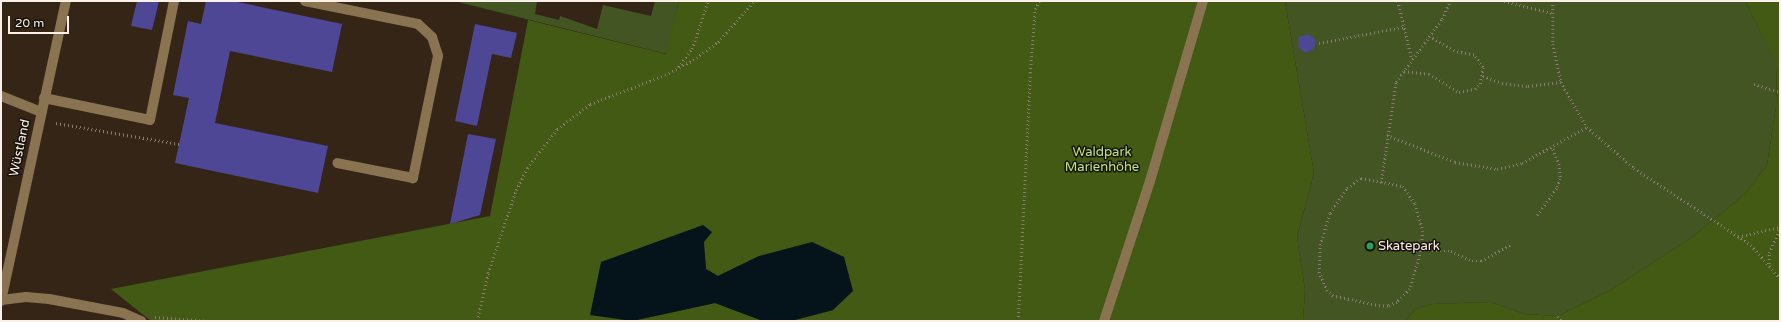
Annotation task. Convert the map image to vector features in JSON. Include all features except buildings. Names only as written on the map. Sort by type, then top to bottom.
[{"type":"street","name":"Wüstland","points":[[1,300],[66,1]]},
{"type":"street","points":[[44,98],[150,120],[174,1]]},
{"type":"street","points":[[305,1],[418,24],[432,37],[438,56],[413,178],[337,163]]},
{"type":"street","points":[[1104,321],[1150,181],[1204,1]]},
{"type":"street","points":[[1,96],[40,116]]},
{"type":"street","points":[[1,300],[26,296],[123,313],[140,320]]},
{"type":"path","points":[[675,69],[690,54],[708,1]]},
{"type":"path","points":[[477,321],[488,273],[516,190],[527,168],[549,139],[567,121],[590,104],[675,69],[714,46],[754,1]]},
{"type":"path","points":[[1018,321],[1030,74],[1035,9],[1039,1]]},
{"type":"path","points":[[1398,1],[1403,27],[1412,59]]},
{"type":"path","points":[[1381,181],[1388,135],[1392,120],[1394,92],[1404,71],[1442,19],[1450,1]]},
{"type":"path","points":[[1504,1],[1552,13]]},
{"type":"path","points":[[1553,1],[1553,44],[1561,82],[1587,127],[1634,168],[1760,253],[1780,278]]},
{"type":"path","points":[[1319,43],[1403,27]]},
{"type":"path","points":[[1404,71],[1429,74],[1449,87],[1468,92],[1475,89],[1483,76],[1483,67],[1474,55],[1454,51],[1430,36]]},
{"type":"path","points":[[1483,76],[1502,82],[1528,86],[1561,82]]},
{"type":"path","points":[[1754,84],[1780,92]]},
{"type":"path","points":[[40,116],[179,144]]},
{"type":"path","points":[[1388,135],[1455,162],[1497,169],[1522,163],[1552,148],[1587,127]]},
{"type":"path","points":[[1537,215],[1557,188],[1560,178],[1559,166],[1552,148]]},
{"type":"path","points":[[1361,178],[1381,181],[1403,186],[1408,191],[1423,231],[1421,251],[1410,290],[1397,302],[1380,306],[1340,298],[1327,291],[1319,273],[1318,260],[1324,228],[1330,213],[1347,188],[1354,181],[1361,178]]},
{"type":"path","points":[[1738,237],[1780,228]]},
{"type":"path","points":[[1769,264],[1770,253],[1780,228]]},
{"type":"path","points":[[1416,251],[1451,251],[1472,261],[1481,261],[1512,244]]},
{"type":"path","points":[[1558,316],[1562,321]]},
{"type":"path","points":[[140,320],[156,317],[209,321]]},
{"type":"green space","points":[[454,1],[537,1],[535,14],[559,20],[560,16],[597,29],[603,5],[651,16],[655,1],[679,1],[667,54]]},
{"type":"green space","name":"Waldpark Marienhöhe","points":[[679,1],[1285,1],[1314,173],[1297,237],[1305,290],[1303,321],[791,321],[833,310],[759,256],[718,276],[706,269],[703,242],[632,321],[151,321],[111,289],[490,216],[528,20],[666,54]]},
{"type":"green space","points":[[1285,1],[1745,1],[1777,64],[1776,107],[1767,165],[1746,193],[1691,238],[1611,290],[1558,316],[1524,314],[1491,302],[1432,304],[1415,309],[1406,321],[1303,321],[1305,290],[1297,237],[1314,173]]},
{"type":"green space","points":[[1745,1],[1780,1],[1780,321],[1406,321],[1415,309],[1432,304],[1491,302],[1524,314],[1558,316],[1611,290],[1691,238],[1746,193],[1767,165],[1776,107],[1777,65]]},
{"type":"green space","points":[[715,303],[763,321],[632,321]]},
{"type":"shaded area","points":[[703,225],[712,232],[704,242],[706,269],[718,276],[759,256],[812,242],[844,257],[853,291],[833,310],[791,321],[763,321],[715,303],[632,321],[590,315],[601,262]]},
{"type":"place","name":"Skatepark","points":[[1370,246]]}]
